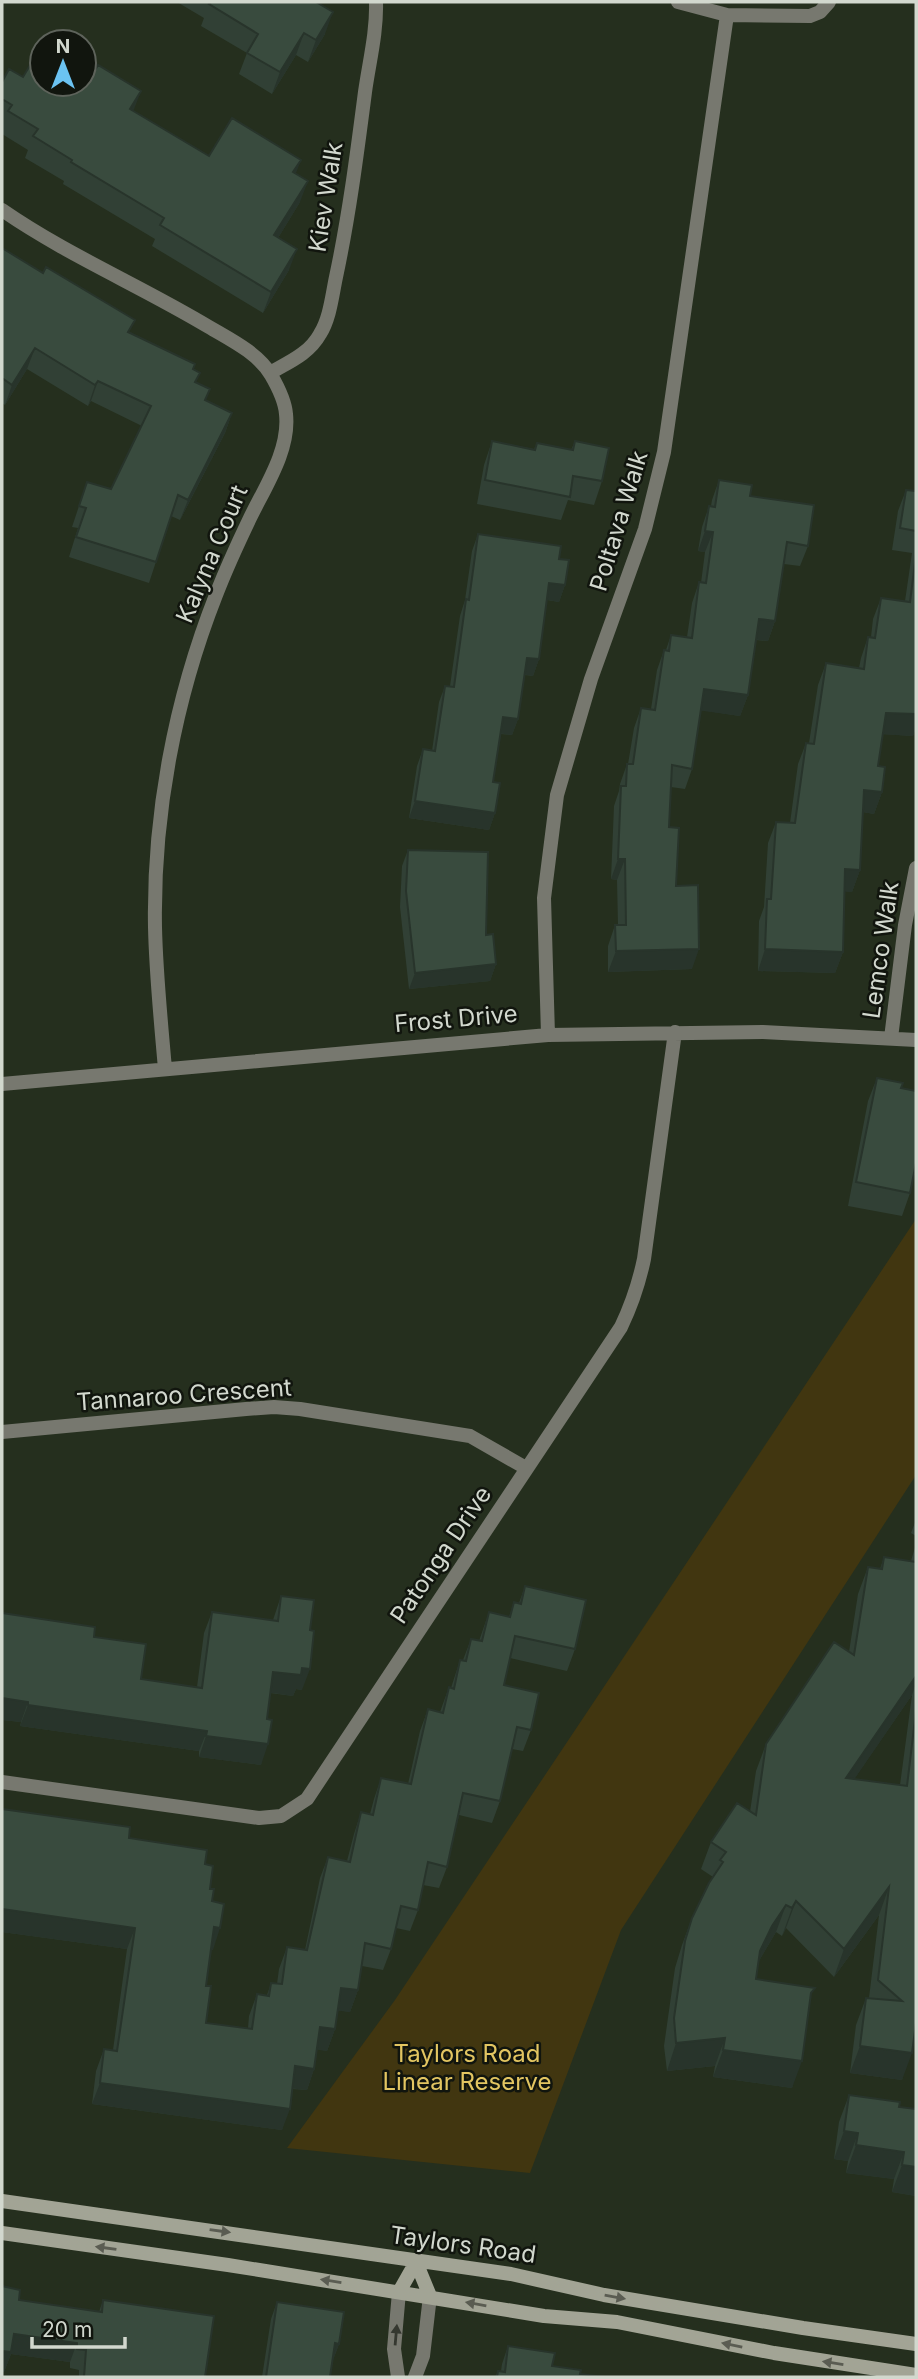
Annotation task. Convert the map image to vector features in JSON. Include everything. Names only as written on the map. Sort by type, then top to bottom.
[{"type":"main road","name":"Taylors Road","points":[[2,2200],[511,2274],[604,2295],[916,2344]]},
{"type":"main road","points":[[2,2233],[228,2265],[544,2316],[630,2324],[774,2353],[916,2375]]},
{"type":"main road","points":[[399,2292],[416,2262]]},
{"type":"main road","points":[[416,2262],[429,2296]]},
{"type":"street","name":"Kiev Walk","points":[[270,373],[313,345],[322,333],[327,317],[355,169],[376,2]]},
{"type":"street","points":[[678,2],[727,15],[810,16],[820,12],[829,2]]},
{"type":"street","name":"Poltava Walk","points":[[548,1035],[544,898],[557,794],[590,679],[645,529],[664,453],[727,15]]},
{"type":"street","name":"Kalyna Court","points":[[2,210],[56,245],[172,305],[248,351],[270,373],[282,396],[286,415],[285,441],[276,464],[215,596],[200,640],[172,746],[157,862],[155,925],[165,1069]]},
{"type":"street","name":"Lemco Walk","points":[[891,1038],[905,925],[916,868]]},
{"type":"street","name":"Patonga Drive","points":[[2,1782],[259,1818],[281,1816],[307,1799],[621,1327],[638,1288],[645,1259],[675,1032]]},
{"type":"street","name":"Frost Drive","points":[[2,1084],[548,1035],[763,1032],[916,1040]]},
{"type":"street","name":"Tannaroo Crescent","points":[[2,1432],[274,1407],[470,1436],[526,1468]]},
{"type":"street","points":[[398,2377],[394,2349],[399,2292]]},
{"type":"street","points":[[415,2377],[423,2356],[429,2296]]},
{"type":"green space","name":"Taylors Road Linear Reserve","points":[[916,1219],[916,1475],[621,1930],[530,2173],[287,2148],[395,2000]]},
{"type":"building","points":[[316,2],[333,12],[316,40],[304,33],[280,72],[247,53],[258,34],[209,4]]},
{"type":"building","points":[[98,65],[141,91],[130,109],[209,156],[232,118],[301,160],[293,172],[308,181],[274,235],[297,249],[271,292],[160,225],[164,218],[33,136],[38,129],[8,111],[12,105],[2,99],[2,82],[9,69],[23,77],[28,69],[28,98],[98,98]]},
{"type":"building","points":[[2,248],[43,273],[46,267],[135,320],[128,332],[195,364],[193,369],[200,373],[195,382],[210,389],[205,400],[232,413],[188,500],[178,495],[156,562],[76,537],[86,508],[79,506],[87,482],[111,489],[151,406],[98,381],[95,385],[35,348],[12,385],[2,378]]},
{"type":"building","points":[[492,441],[535,450],[537,443],[573,450],[575,441],[609,448],[602,481],[573,476],[570,497],[485,480]]},
{"type":"building","points":[[719,480],[752,485],[750,496],[814,505],[808,546],[787,542],[775,621],[759,619],[748,695],[704,689],[692,769],[672,765],[669,827],[679,828],[676,886],[698,885],[699,949],[616,951],[615,925],[626,925],[625,859],[618,859],[621,786],[626,786],[627,764],[633,764],[641,708],[655,710],[664,650],[669,651],[671,635],[692,638],[699,582],[706,583],[713,532],[705,531],[709,506],[715,507]]},
{"type":"building","points":[[906,490],[916,491],[916,531],[900,528]]},
{"type":"building","points":[[478,534],[561,546],[559,559],[569,560],[565,585],[549,583],[539,659],[527,658],[518,719],[503,717],[493,782],[500,783],[495,813],[415,801],[423,749],[435,751],[445,686],[454,687]]},
{"type":"building","points":[[916,555],[916,714],[886,713],[878,766],[885,767],[882,792],[864,790],[860,870],[845,869],[843,952],[765,949],[767,899],[771,899],[776,822],[795,823],[806,743],[814,744],[826,663],[864,669],[868,637],[875,638],[881,598],[910,602]]},
{"type":"building","points":[[408,850],[488,852],[486,935],[493,934],[496,964],[415,973],[406,891]]},
{"type":"building","points":[[877,1078],[903,1083],[901,1088],[916,1091],[916,1163],[910,1193],[856,1182]]},
{"type":"building","points":[[884,1557],[916,1562],[916,1676],[846,1778],[907,1786],[916,1711],[916,2023],[912,2053],[860,2046],[866,1998],[902,2001],[878,1980],[889,1887],[844,1949],[796,1901],[792,1908],[786,1905],[772,1926],[760,1951],[756,1979],[815,1988],[811,1993],[802,2061],[723,2050],[725,2038],[676,2043],[674,2018],[685,1941],[692,1918],[726,1852],[711,1842],[737,1803],[756,1815],[766,1744],[834,1642],[854,1655],[868,1567],[882,1569]]},
{"type":"building","points":[[525,1586],[586,1600],[575,1649],[515,1636],[504,1685],[539,1693],[531,1730],[517,1727],[500,1801],[463,1793],[447,1867],[428,1862],[418,1910],[401,1906],[391,1949],[365,1943],[358,1990],[341,1988],[335,2029],[320,2027],[314,2069],[295,2066],[290,2109],[100,2083],[104,2049],[117,2051],[135,1928],[2,1909],[2,1809],[130,1827],[129,1838],[207,1850],[205,1864],[213,1866],[210,1889],[214,1889],[212,1901],[224,1904],[220,1928],[214,1927],[206,1986],[211,1986],[206,2023],[252,2029],[257,1994],[269,1996],[271,1983],[282,1984],[287,1947],[307,1950],[328,1857],[350,1862],[361,1812],[373,1815],[381,1778],[411,1784],[428,1709],[443,1713],[449,1687],[454,1689],[460,1660],[466,1661],[471,1639],[482,1641],[489,1612],[510,1617],[514,1602],[521,1604]]},
{"type":"building","points":[[281,1596],[314,1600],[310,1630],[314,1631],[310,1669],[302,1668],[301,1675],[273,1672],[267,1719],[272,1720],[268,1744],[206,1736],[207,1731],[28,1705],[28,1702],[2,1698],[2,1613],[95,1627],[94,1637],[146,1644],[141,1679],[202,1688],[212,1612],[278,1621]]},
{"type":"building","points":[[849,2095],[900,2102],[899,2107],[916,2109],[916,2167],[902,2165],[904,2152],[856,2145],[858,2133],[844,2131]]},
{"type":"building","points":[[2,2286],[20,2290],[19,2300],[102,2312],[103,2300],[214,2316],[205,2377],[84,2377],[86,2350],[77,2349],[77,2343],[14,2334],[11,2352],[2,2351]]},
{"type":"building","points":[[277,2302],[344,2312],[339,2344],[335,2343],[330,2377],[266,2377]]},
{"type":"building","points":[[508,2346],[555,2353],[552,2366],[581,2370],[580,2374],[605,2377],[497,2377],[498,2371],[505,2372]]}]
